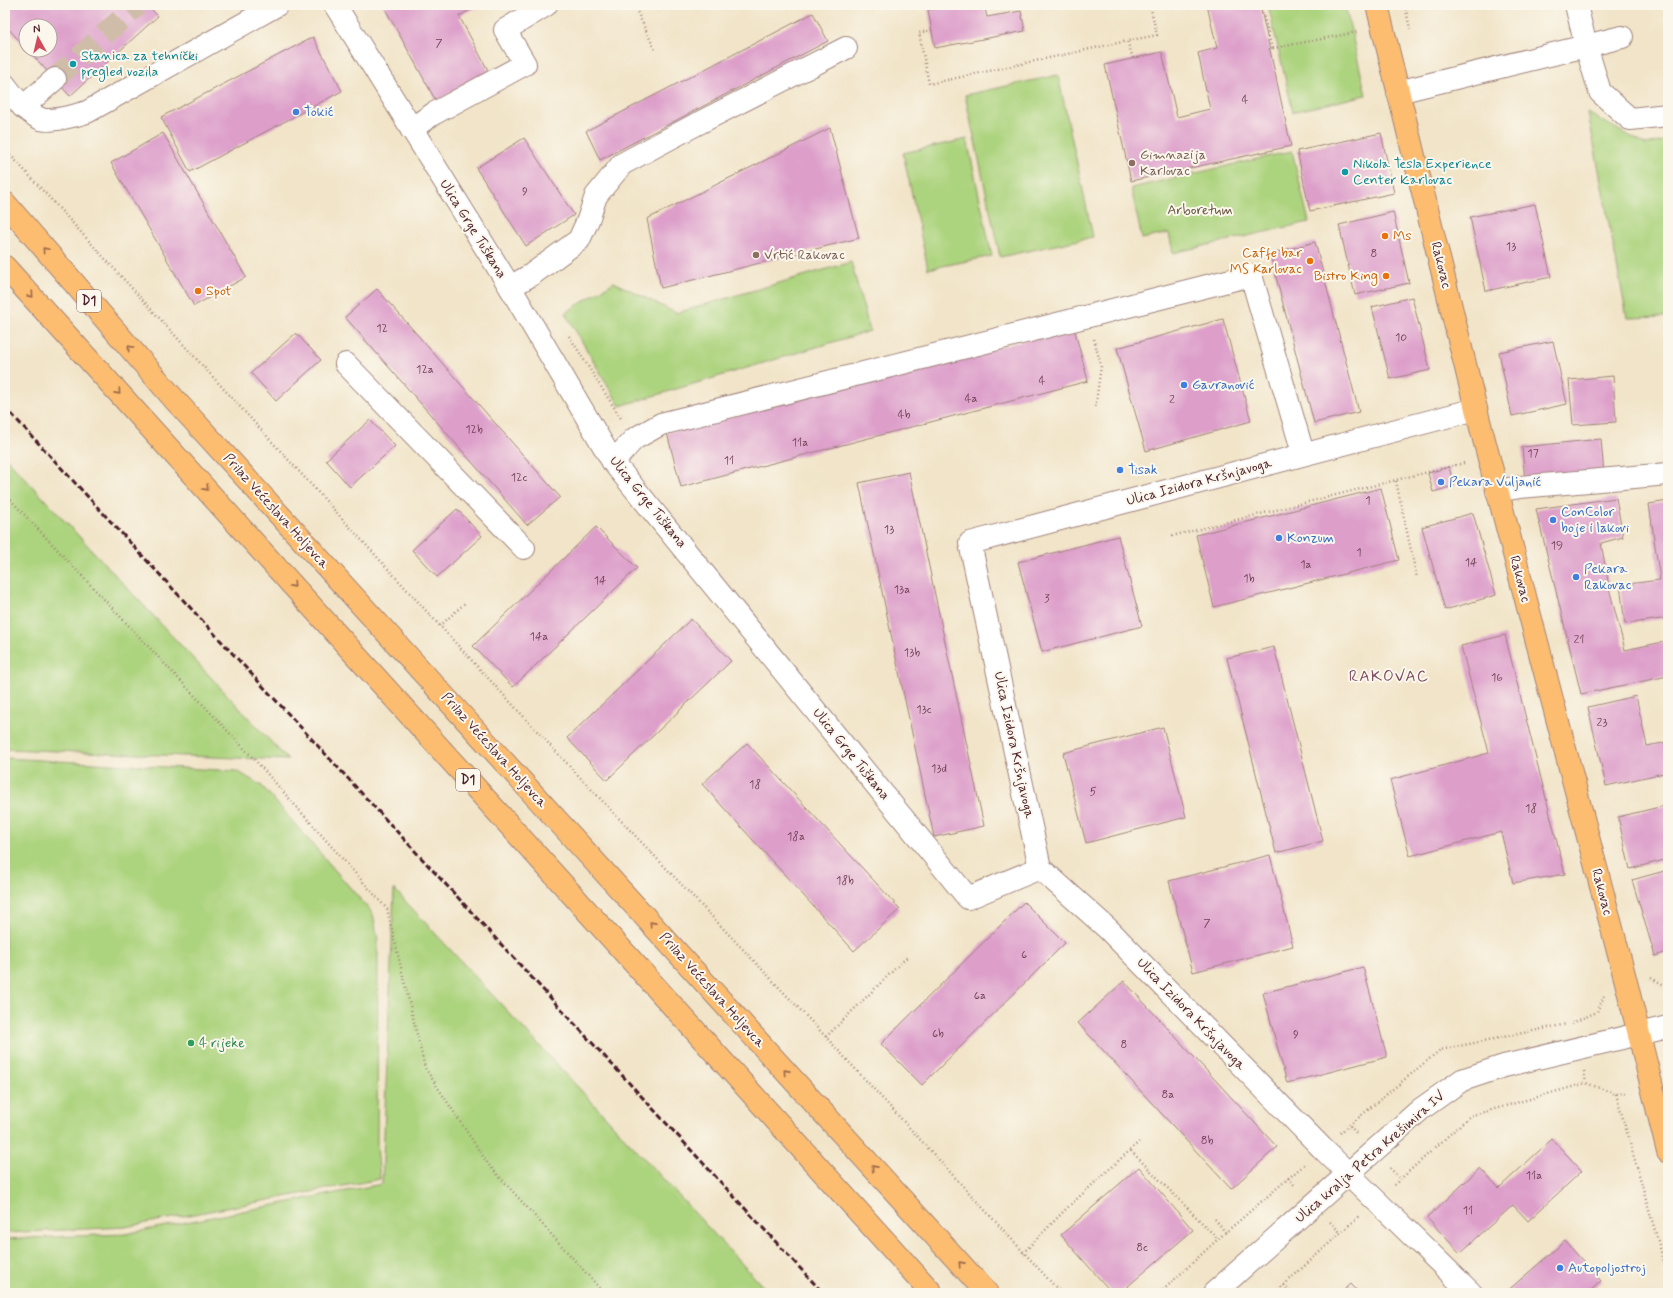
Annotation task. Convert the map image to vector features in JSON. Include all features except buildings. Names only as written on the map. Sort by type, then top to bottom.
[{"type":"main road","name":"Rakovac","points":[[1377,5],[1497,491],[1626,982],[1668,1152]]},
{"type":"main road","name":"Prilaz Većeslava Holjevca","points":[[5,203],[174,399],[987,1293]]},
{"type":"main road","name":"D1","points":[[5,267],[932,1293]]},
{"type":"street","points":[[5,85],[23,107],[42,120],[70,118],[87,112],[277,5]]},
{"type":"street","name":"Ulica Grge Tuškana","points":[[335,5],[510,287],[614,462],[968,898],[1040,868]]},
{"type":"street","points":[[411,129],[433,114],[525,64],[506,30],[546,5]]},
{"type":"street","points":[[1576,5],[1586,46],[1600,92],[1630,119],[1668,115]]},
{"type":"street","points":[[1398,92],[1622,37]]},
{"type":"street","points":[[510,287],[532,275],[579,240],[596,196],[622,164],[846,48]]},
{"type":"street","points":[[23,107],[55,79]]},
{"type":"street","points":[[614,462],[634,439],[661,424],[1088,318],[1251,275],[1303,453]]},
{"type":"street","points":[[346,364],[524,548]]},
{"type":"street","name":"Ulica Izidora Kršnjavoga","points":[[1471,1293],[1348,1174],[1108,929],[1040,868],[970,543],[1476,408]]},
{"type":"street","points":[[1497,491],[1520,487],[1668,474]]},
{"type":"street","name":"Ulica kralja Petra Krešimira IV","points":[[1214,1293],[1421,1109],[1462,1080],[1504,1066],[1668,1027]]},
{"type":"path","points":[[634,5],[656,52]]},
{"type":"path","points":[[932,30],[919,33],[929,84],[1157,35],[1150,5]]},
{"type":"path","points":[[1261,5],[1271,49],[1358,32]]},
{"type":"path","points":[[1127,41],[1133,58]]},
{"type":"path","points":[[5,149],[440,626],[573,770],[826,1037],[1061,1293]]},
{"type":"path","points":[[1088,318],[1101,366],[1095,409]]},
{"type":"path","points":[[1172,536],[1489,457]]},
{"type":"path","points":[[1396,480],[1418,578]]},
{"type":"path","points":[[5,494],[255,760],[387,909],[425,1068],[488,1164],[604,1293]]},
{"type":"path","points":[[440,626],[466,602]]},
{"type":"path","points":[[826,1037],[907,956]]},
{"type":"path","points":[[1275,1293],[1470,1116],[1586,1083],[1616,1094],[1651,1087]]},
{"type":"path","points":[[1616,1094],[1668,1276]]},
{"type":"path","points":[[1023,1253],[1067,1208],[1131,1151],[1139,1142]]},
{"type":"path","points":[[1131,1151],[1218,1239]]},
{"type":"path","points":[[1215,1219],[1226,1233]]},
{"type":"path","points":[[1284,1285],[1291,1293]]},
{"type":"green space","points":[[1268,5],[1345,5],[1366,95],[1293,112]]},
{"type":"green space","points":[[1058,75],[1093,237],[1000,257],[965,95]]},
{"type":"green space","points":[[1588,113],[1646,145],[1668,140],[1668,317],[1627,318]]},
{"type":"green space","points":[[967,139],[992,256],[928,269],[903,153]]},
{"type":"green space","name":"Arboretum","points":[[1292,151],[1309,222],[1173,253],[1169,233],[1142,239],[1131,188]]},
{"type":"green space","points":[[851,262],[870,331],[620,406],[565,313],[614,282],[676,313]]},
{"type":"green space","points":[[5,457],[288,760],[5,749]]},
{"type":"green space","name":"4 rijeke","points":[[5,758],[237,771],[262,786],[373,914],[378,940],[377,1146],[380,1179],[125,1227],[5,1233]]},
{"type":"green space","points":[[394,889],[769,1293],[5,1293],[5,1239],[125,1234],[382,1184]]},
{"type":"tunnel","points":[[55,79],[137,5]]},
{"type":"railway","points":[[5,407],[823,1293]]},
{"type":"place","name":"Stanica za tehnički pregled vozila","points":[[73,64]]},
{"type":"place","name":"Tokić","points":[[296,112]]},
{"type":"place","name":"Gimnazija Karlovac","points":[[1132,163]]},
{"type":"place","name":"Nikola Tesla Experience Center Karlovac","points":[[1345,172]]},
{"type":"place","name":"Ms","points":[[1385,236]]},
{"type":"place","name":"Vrtić Rakovac","points":[[756,255]]},
{"type":"place","name":"Caffe bar MS Karlovac","points":[[1310,261]]},
{"type":"place","name":"Bistro King","points":[[1386,276]]},
{"type":"place","name":"Spot","points":[[198,291]]},
{"type":"place","name":"Gavranović","points":[[1184,385]]},
{"type":"place","name":"Tisak","points":[[1120,470]]},
{"type":"place","name":"Pekara Vuljanić","points":[[1441,482]]},
{"type":"place","name":"ConColor boje i lakovi","points":[[1553,520]]},
{"type":"place","name":"Konzum","points":[[1279,538]]},
{"type":"place","name":"Pekara Rakovac","points":[[1576,577]]},
{"type":"place","name":"4 rijeke","points":[[191,1043]]},
{"type":"place","name":"Autopoljostroj","points":[[1560,1268]]},
{"type":"district","name":"RAKOVAC","points":[[1389,676]]}]
